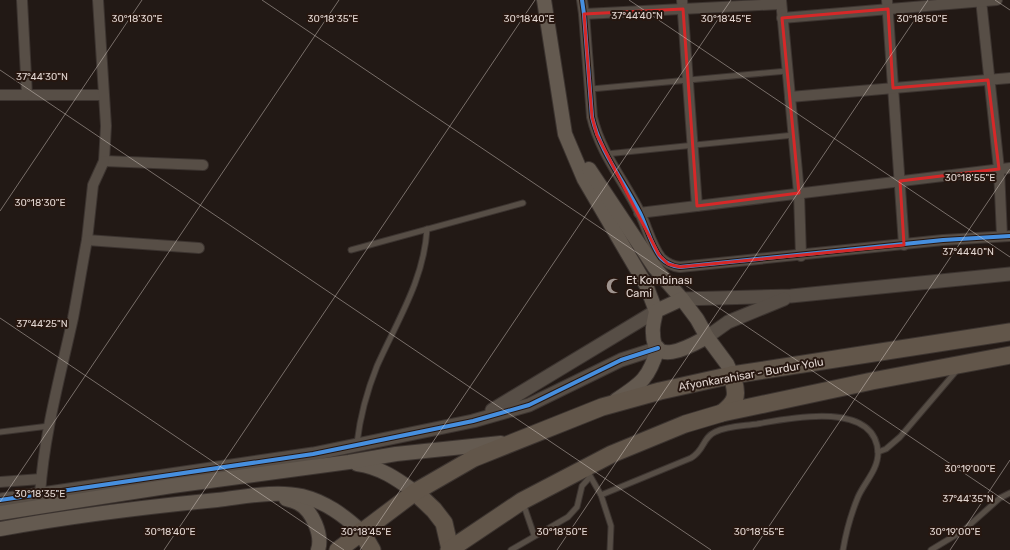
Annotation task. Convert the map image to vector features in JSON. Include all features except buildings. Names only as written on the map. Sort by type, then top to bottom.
[{"type":"highway","name":"Afyonkarahisar - Burdur Yolu","points":[[338,550],[361,531],[415,492],[474,458],[608,405],[660,391],[732,375],[1010,332]]},
{"type":"highway","points":[[415,492],[434,510],[444,523],[450,549],[522,500],[588,472],[612,454],[685,424],[722,413],[872,381],[1010,355]]},
{"type":"highway","points":[[722,413],[731,406],[736,396],[732,375]]},
{"type":"highway","points":[[361,531],[372,550]]},
{"type":"main road","points":[[544,0],[565,134],[584,179],[646,285],[656,311],[652,333],[658,348],[666,352],[682,351],[707,337]]},
{"type":"main road","points":[[552,0],[568,105],[578,146],[591,173],[651,262],[697,319],[707,337],[727,364],[732,375]]},
{"type":"main road","points":[[656,311],[682,299]]},
{"type":"main road","points":[[608,405],[633,389],[647,376],[658,348]]},
{"type":"main road","points":[[0,513],[172,486],[349,462],[396,454],[512,442]]},
{"type":"main road","points":[[349,462],[370,466],[387,473],[415,492]]},
{"type":"main road","points":[[272,495],[299,503],[312,515],[318,533],[318,550]]},
{"type":"main road","points":[[0,529],[141,507],[272,495],[301,496],[321,502],[340,513],[361,531]]},
{"type":"street","points":[[22,0],[27,95]]},
{"type":"street","points":[[40,494],[49,426],[73,318],[87,240],[93,185],[104,161],[106,126],[98,0]]},
{"type":"street","points":[[582,0],[591,89],[592,117],[597,135],[639,213],[659,255],[665,261],[674,266],[680,267],[1006,236],[988,80],[981,1]]},
{"type":"street","points":[[782,18],[888,4],[997,0]]},
{"type":"street","points":[[584,14],[682,5],[781,2],[799,194],[801,256]]},
{"type":"street","points":[[888,4],[904,245]]},
{"type":"street","points":[[682,5],[698,206]]},
{"type":"street","points":[[790,97],[1010,78]]},
{"type":"street","points":[[0,95],[103,95]]},
{"type":"street","points":[[104,161],[203,166]]},
{"type":"street","points":[[639,213],[1010,168]]},
{"type":"street","points":[[87,240],[199,248]]},
{"type":"street","points":[[682,299],[791,296],[1010,274]]},
{"type":"street","points":[[707,337],[728,322],[791,296]]},
{"type":"street","points":[[473,421],[656,311]]},
{"type":"street","points":[[0,500],[313,454],[473,421],[529,405],[621,360],[658,348]]},
{"type":"street","points":[[0,482],[41,479]]},
{"type":"lane","points":[[591,89],[788,71]]},
{"type":"lane","points":[[606,154],[794,135]]},
{"type":"lane","points":[[351,250],[523,203]]},
{"type":"lane","points":[[356,445],[368,392],[377,366],[414,287],[422,261],[427,229]]},
{"type":"lane","points":[[878,452],[886,449],[900,437],[953,376],[960,364]]},
{"type":"lane","points":[[601,495],[691,458],[699,453],[707,438],[715,432],[791,418],[835,416],[852,420],[863,426],[872,435],[878,452],[876,464],[863,487],[853,510],[843,550]]},
{"type":"lane","points":[[0,432],[49,426]]},
{"type":"lane","points":[[588,472],[601,495],[610,526],[610,550]]},
{"type":"lane","points":[[511,550],[568,518],[576,507],[588,472]]},
{"type":"lane","points":[[931,550],[964,530],[1000,498],[1010,493]]},
{"type":"lane","points":[[522,500],[534,536]]},
{"type":"highlighted area","points":[[683,9],[697,206],[799,193],[782,18],[888,9],[893,88],[988,80],[999,169],[900,181],[904,245],[680,267],[668,264],[659,255],[597,135],[592,117],[584,14]]},
{"type":"cycle path","points":[[582,0],[592,117],[596,130],[606,154],[640,213],[654,248],[661,258],[667,263],[680,267],[943,240],[1010,236]]},
{"type":"cycle path","points":[[0,500],[313,454],[473,421],[529,405],[621,360],[658,348]]},
{"type":"place","name":"Et Kombinası Cami","points":[[614,286]]}]
